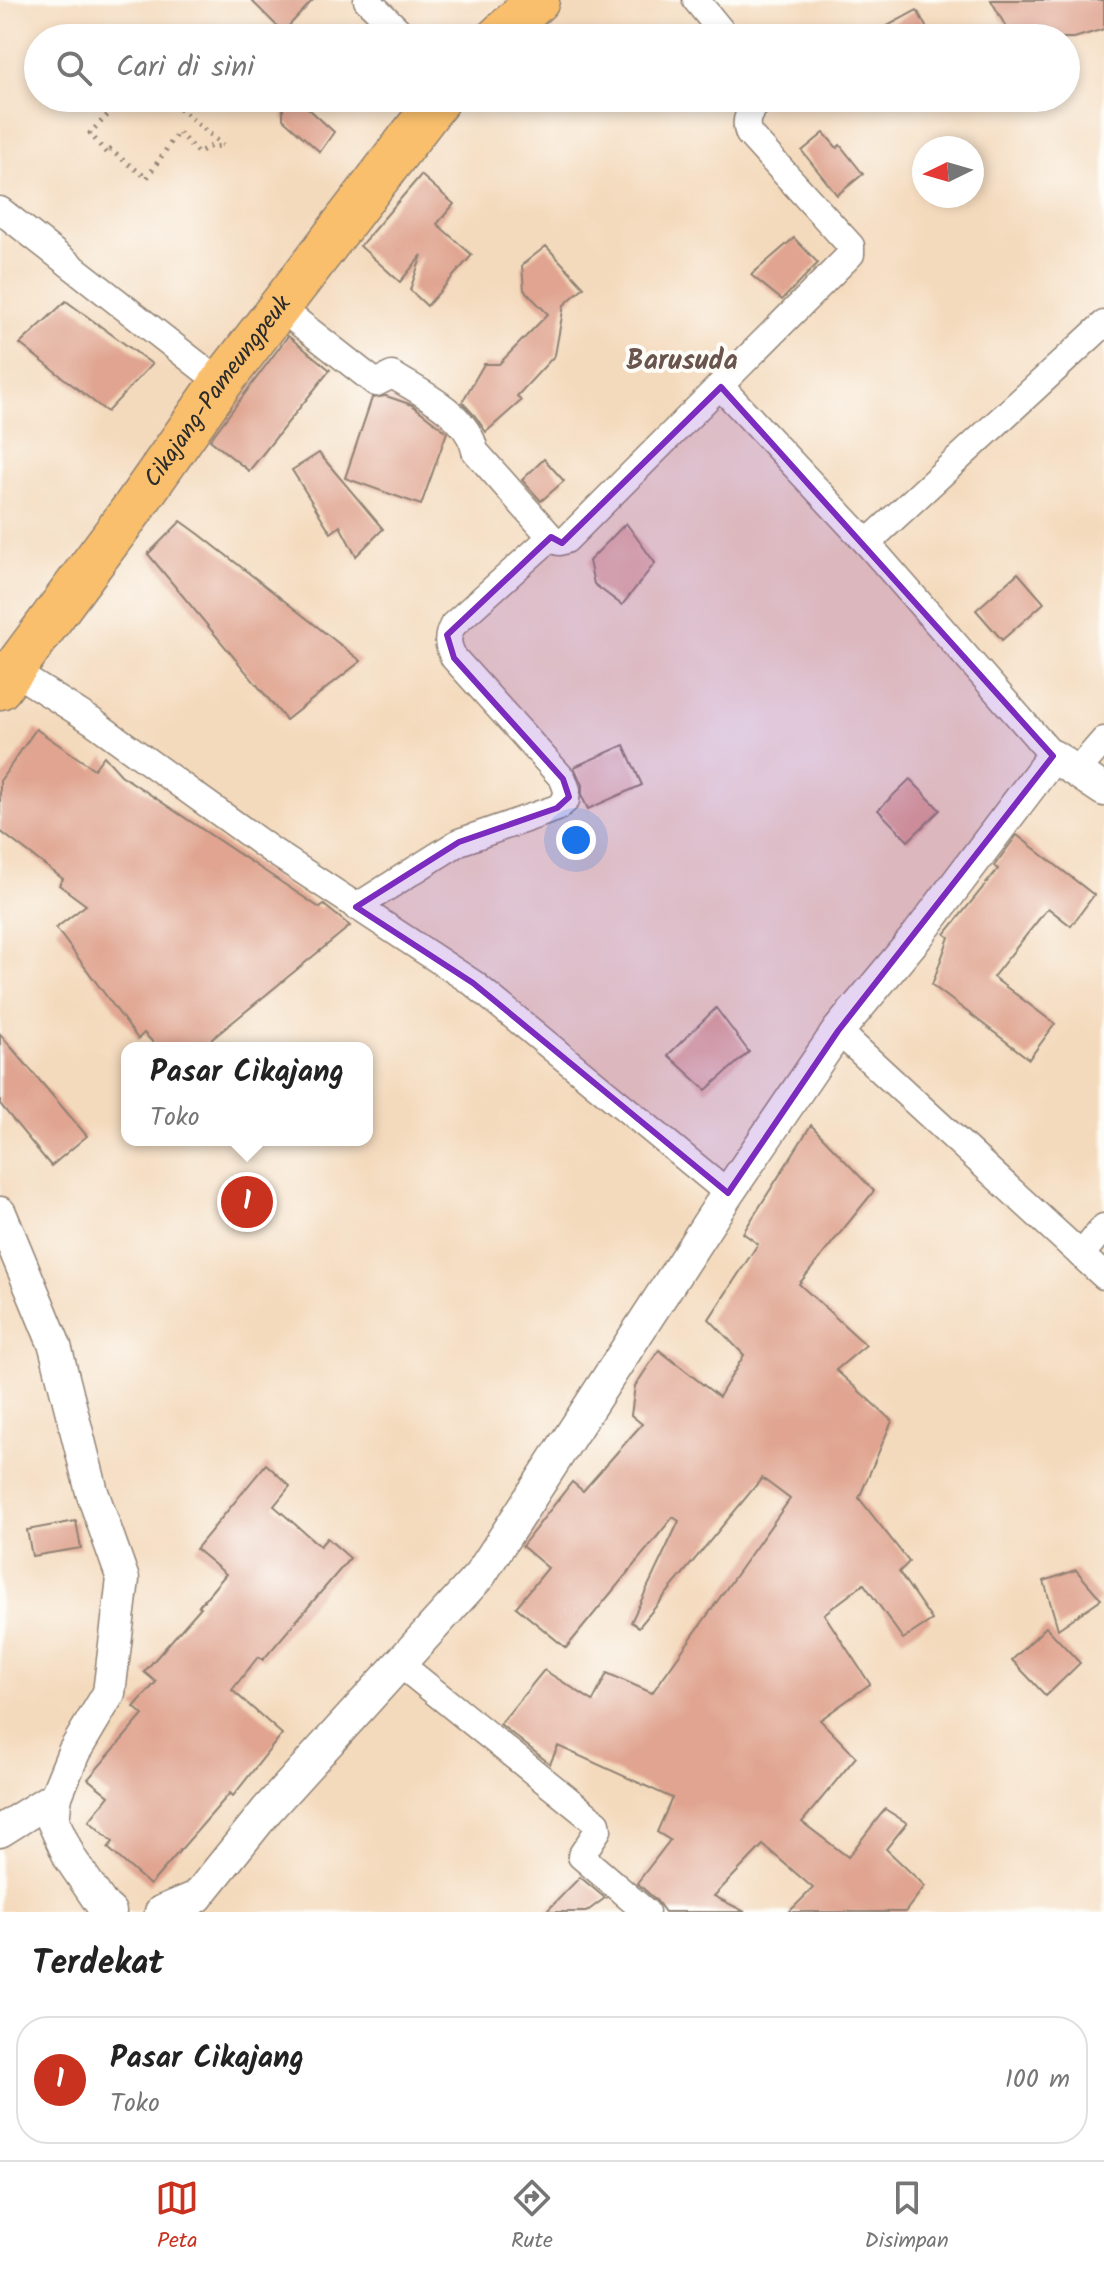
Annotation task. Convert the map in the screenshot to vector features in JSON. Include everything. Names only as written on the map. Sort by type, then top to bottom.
[{"type":"main road","points":[[512,24],[538,0]]},
{"type":"main road","name":"Cikajang-Pameungpeuk","points":[[7,680],[221,383],[429,112]]},
{"type":"street","points":[[367,0],[392,24]]},
{"type":"street","points":[[696,0],[716,24]]},
{"type":"street","points":[[279,307],[376,383],[392,375],[437,402],[472,437],[475,451],[551,537],[559,542],[566,540],[848,259],[852,250],[749,134],[746,120],[750,112]]},
{"type":"street","points":[[0,210],[221,383]]},
{"type":"street","points":[[867,543],[1104,324]]},
{"type":"street","points":[[721,387],[867,543],[1064,764],[1104,790]]},
{"type":"street","points":[[356,907],[459,842],[557,808],[566,800],[567,790],[563,779],[454,658],[448,648],[447,635],[453,625],[551,537]]},
{"type":"street","points":[[7,680],[92,721],[271,850],[473,983],[728,1193]]},
{"type":"street","points":[[161,1912],[197,1897],[267,1810],[480,1575],[728,1193],[838,1031],[1064,764],[1104,740]]},
{"type":"street","points":[[838,1031],[1104,1276]]},
{"type":"street","points":[[0,1213],[55,1346],[92,1492],[123,1579],[109,1693],[74,1752],[56,1796],[53,1821],[70,1858],[110,1912]]},
{"type":"street","points":[[1081,1255],[1104,1227]]},
{"type":"street","points":[[400,1664],[597,1823],[598,1830],[581,1856],[646,1912]]},
{"type":"street","points":[[0,1831],[56,1796]]},
{"type":"path","points":[[110,112],[90,133],[107,154],[110,150],[147,178],[178,132],[198,153],[208,147],[224,146],[184,112]]},
{"type":"highlighted area","points":[[721,387],[1053,756],[838,1031],[728,1193],[473,983],[356,907],[459,842],[557,808],[569,797],[563,779],[454,658],[447,635],[551,537],[562,543]]},
{"type":"building","points":[[251,0],[313,0],[290,24],[275,24]]},
{"type":"building","points":[[991,0],[1104,0],[1104,29],[1080,36],[1080,24],[1004,24]]},
{"type":"building","points":[[917,10],[924,24],[891,24]]},
{"type":"building","points":[[283,112],[312,112],[334,132],[320,152],[283,119]]},
{"type":"building","points":[[824,133],[837,148],[840,145],[863,174],[837,195],[802,151]]},
{"type":"building","points":[[421,175],[454,204],[437,224],[472,255],[427,306],[410,290],[422,255],[400,282],[360,246]]},
{"type":"building","points":[[794,238],[818,263],[782,300],[751,275]]},
{"type":"building","points":[[546,246],[584,287],[564,305],[555,355],[517,396],[521,401],[486,432],[462,402],[484,364],[499,364],[548,314],[524,290],[522,265]]},
{"type":"building","points":[[66,301],[152,364],[107,412],[20,344]]},
{"type":"building","points":[[288,336],[330,370],[249,471],[210,440]]},
{"type":"building","points":[[386,396],[412,405],[447,432],[421,505],[345,478],[372,398]]},
{"type":"building","points":[[319,453],[383,529],[356,556],[340,526],[331,533],[292,470]]},
{"type":"building","points":[[544,459],[564,481],[541,501],[522,480]]},
{"type":"building","points":[[181,521],[361,661],[286,720],[148,554]]},
{"type":"building","points":[[626,523],[655,563],[622,605],[594,584],[589,561]]},
{"type":"building","points":[[1018,573],[1044,603],[1002,640],[976,610]]},
{"type":"building","points":[[36,729],[94,769],[104,756],[121,775],[320,908],[324,905],[350,926],[208,1042],[152,1042],[144,1033],[138,1039],[56,928],[86,905],[59,885],[63,879],[0,831],[0,781]]},
{"type":"building","points":[[624,745],[642,785],[588,809],[574,767]]},
{"type":"building","points":[[910,779],[940,810],[908,841],[878,810]]},
{"type":"building","points":[[1017,835],[1094,895],[1071,926],[1048,908],[993,977],[1055,1024],[1029,1059],[932,985],[949,937],[945,934],[998,869],[994,866]]},
{"type":"building","points":[[716,1008],[749,1052],[706,1090],[668,1055]]},
{"type":"building","points":[[0,1034],[87,1136],[51,1166],[0,1104]]},
{"type":"building","points":[[811,1125],[874,1191],[799,1284],[866,1345],[836,1370],[892,1421],[859,1498],[909,1562],[899,1572],[932,1620],[903,1639],[864,1584],[824,1614],[870,1684],[820,1720],[856,1757],[802,1822],[848,1857],[885,1809],[907,1823],[886,1849],[925,1886],[905,1912],[789,1912],[813,1888],[763,1845],[714,1896],[745,1912],[665,1912],[637,1883],[670,1840],[657,1832],[672,1798],[558,1746],[550,1764],[500,1724],[544,1670],[593,1701],[607,1673],[652,1693],[790,1499],[762,1478],[639,1627],[631,1622],[679,1521],[673,1517],[566,1648],[516,1607],[548,1568],[522,1546],[572,1482],[583,1491],[642,1424],[631,1415],[635,1386],[659,1350],[719,1397],[744,1355],[709,1319],[758,1244],[743,1233]]},
{"type":"building","points":[[266,1464],[290,1486],[274,1506],[320,1546],[327,1538],[350,1558],[263,1660],[258,1657],[232,1690],[282,1734],[233,1796],[230,1793],[150,1885],[108,1848],[113,1842],[89,1821],[109,1796],[88,1779],[143,1715],[134,1707],[156,1682],[144,1672],[226,1574],[196,1549]]},
{"type":"building","points":[[76,1521],[81,1548],[32,1556],[27,1530]]},
{"type":"building","points":[[1076,1570],[1101,1599],[1058,1629],[1044,1581]]},
{"type":"building","points":[[1046,1627],[1080,1663],[1046,1696],[1012,1660]]},
{"type":"building","points":[[580,1877],[605,1898],[586,1912],[546,1912]]},
{"type":"place","name":"Pasar Cikajang","points":[[247,1202]]},
{"type":"district","name":"Barusuda","points":[[682,361]]}]
